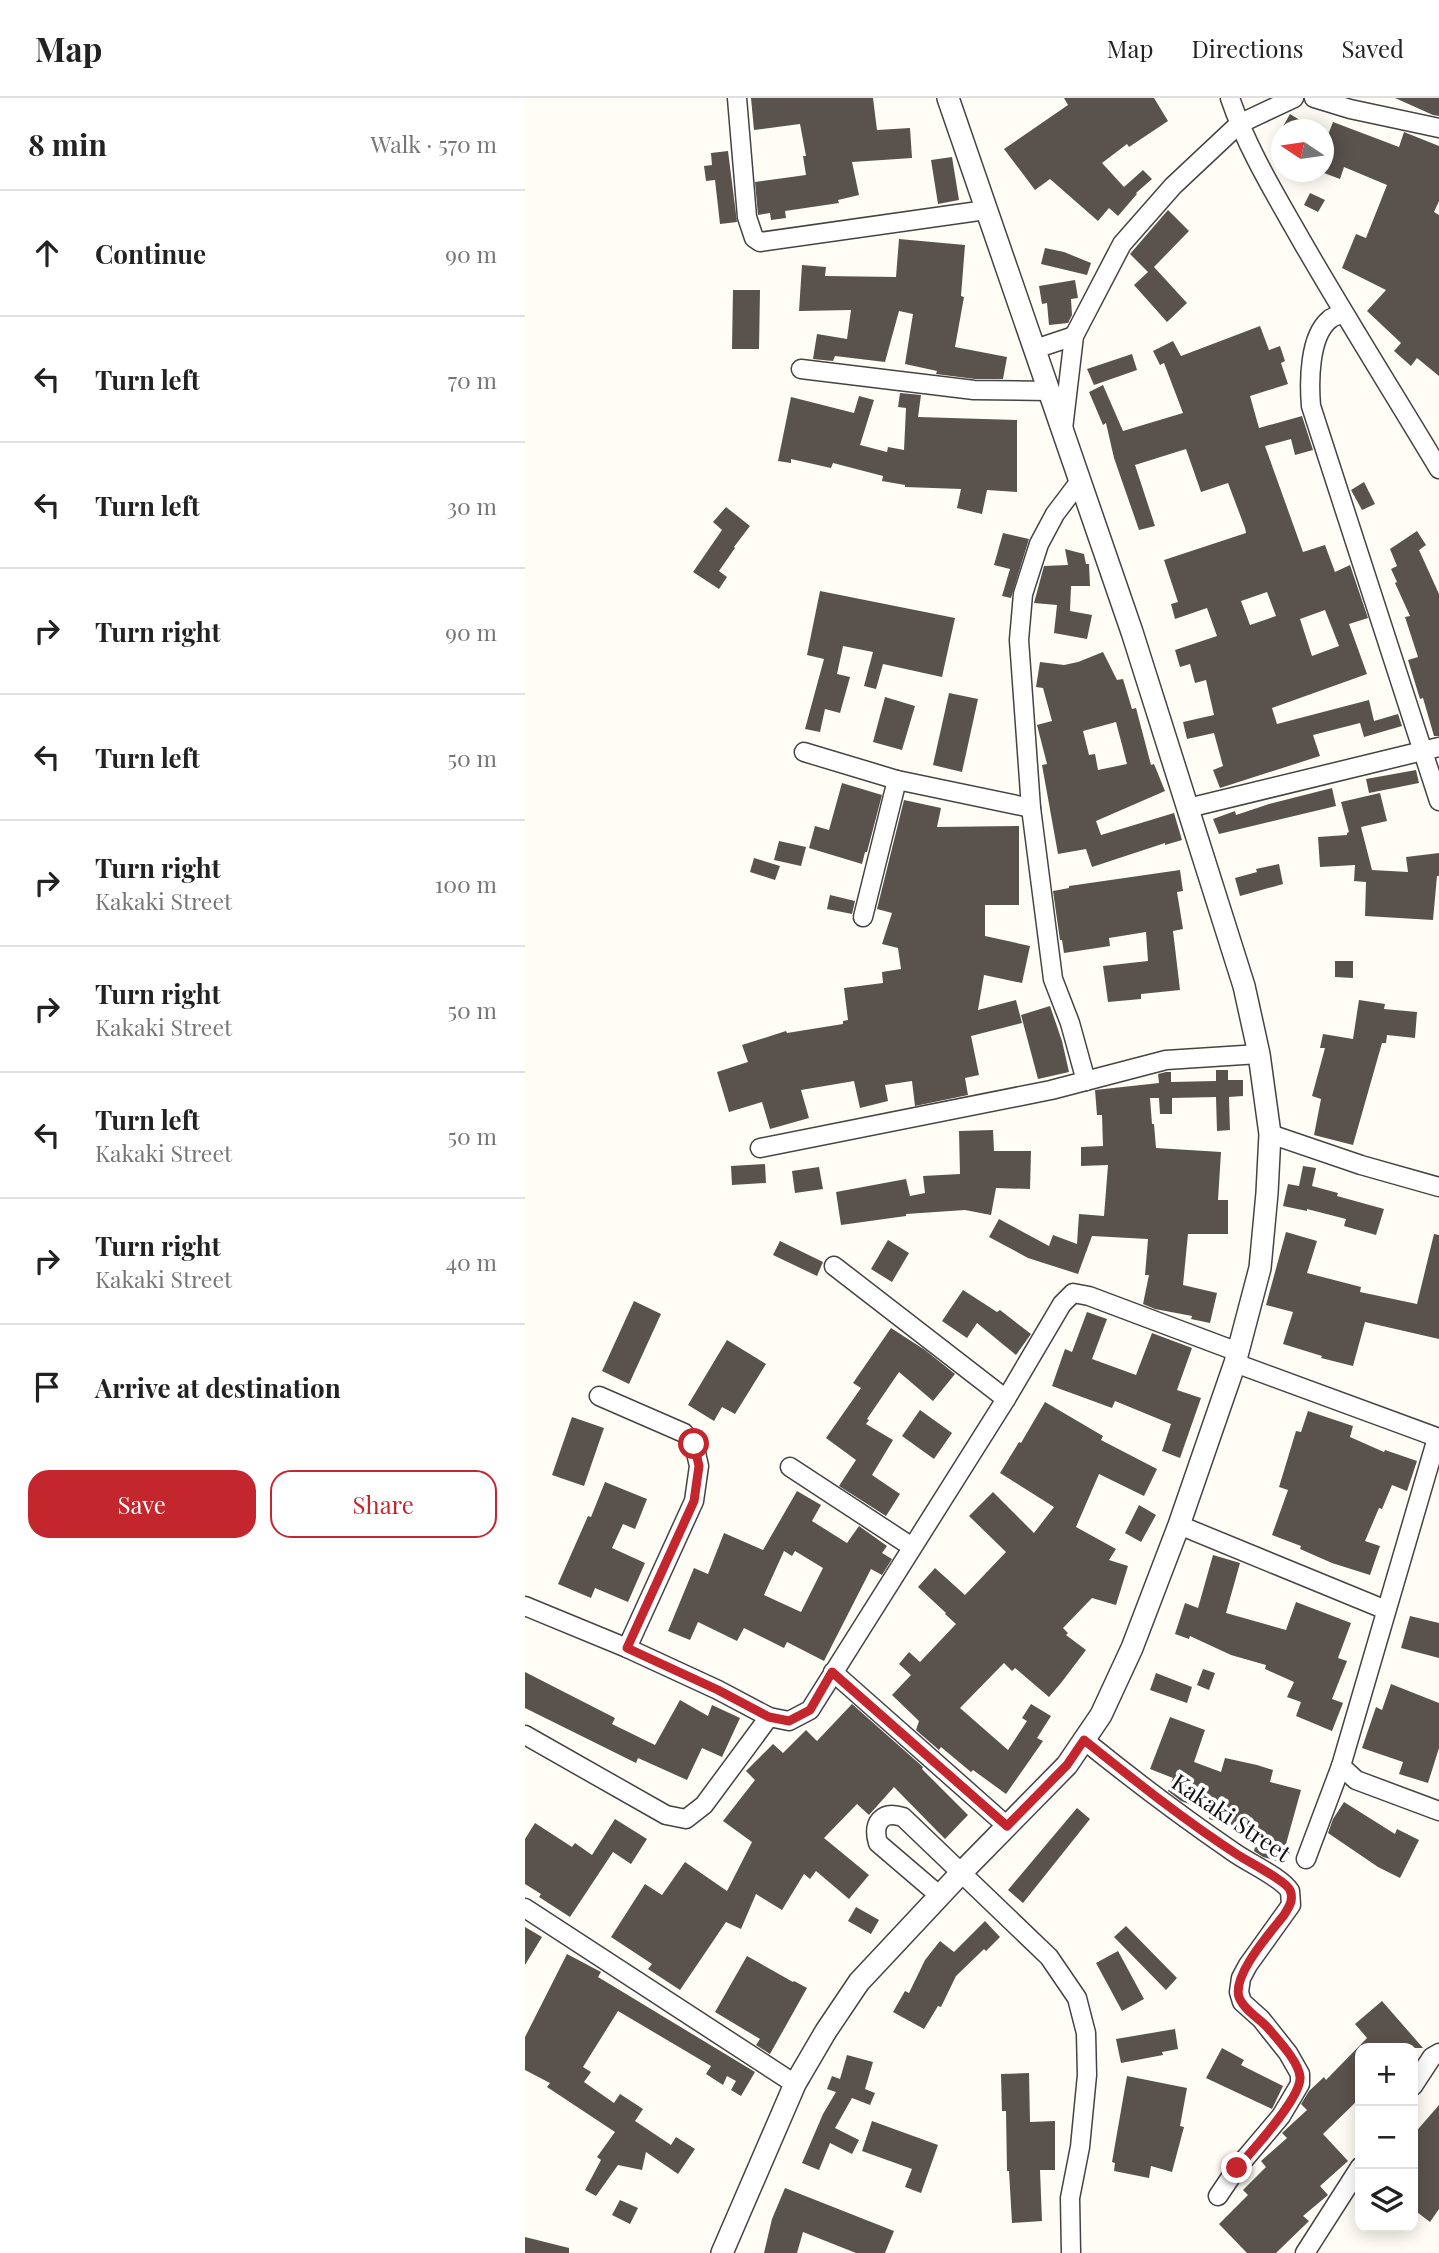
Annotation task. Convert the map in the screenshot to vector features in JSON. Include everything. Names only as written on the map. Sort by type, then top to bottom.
[{"type":"street","points":[[737,98],[747,217],[754,238],[760,242],[986,210]]},
{"type":"street","points":[[722,2253],[795,2084],[859,1982],[1067,1765],[1101,1715],[1132,1648],[1179,1525],[1237,1357],[1260,1268],[1270,1134],[1259,1054],[1244,986],[1132,632],[948,98]]},
{"type":"street","points":[[1230,98],[1239,124],[1263,174],[1344,314],[1439,468]]},
{"type":"street","points":[[1063,429],[1074,336],[1122,244],[1173,186],[1239,124],[1294,98]]},
{"type":"street","points":[[1314,98],[1350,109],[1439,128]]},
{"type":"street","points":[[1344,314],[1331,317],[1324,325],[1314,351],[1309,381],[1311,406],[1432,749],[1439,801]]},
{"type":"street","points":[[1035,349],[1074,336]]},
{"type":"street","points":[[801,369],[974,390],[1050,391]]},
{"type":"street","points":[[1080,481],[1055,514],[1039,544],[1023,594],[1019,640],[1031,808],[1053,979],[1070,1023],[1086,1081]]},
{"type":"street","points":[[1188,808],[1432,749]]},
{"type":"street","points":[[804,752],[897,780],[1031,808]]},
{"type":"street","points":[[863,916],[897,780]]},
{"type":"street","points":[[760,1148],[1051,1090],[1166,1060],[1259,1054]]},
{"type":"street","points":[[1270,1134],[1361,1165],[1439,1187]]},
{"type":"street","points":[[834,1266],[1006,1399]]},
{"type":"street","points":[[525,1606],[627,1648],[769,1717],[789,1721],[810,1710],[1006,1399],[1062,1304],[1073,1293],[1089,1296],[1438,1438],[1341,1766],[1306,1859]]},
{"type":"street","points":[[599,1396],[684,1433],[694,1444],[699,1466],[694,1501],[627,1648]]},
{"type":"street","points":[[790,1467],[912,1547]]},
{"type":"street","points":[[1179,1525],[1387,1610]]},
{"type":"street","points":[[832,1672],[1007,1826]]},
{"type":"street","points":[[525,1735],[666,1815],[686,1819],[704,1805],[769,1717]]},
{"type":"street","name":"Kakaki Street","points":[[1084,1740],[1177,1813],[1279,1879],[1290,1891],[1291,1905],[1248,1965],[1239,1992],[1242,2002],[1261,2019],[1288,2053],[1300,2074],[1300,2084],[1281,2116],[1237,2168],[1218,2196]]},
{"type":"street","points":[[1341,1766],[1356,1780],[1439,1811]]},
{"type":"street","points":[[940,1896],[879,1843],[876,1835],[884,1816],[892,1814],[903,1817],[962,1872],[1049,1957],[1077,1998],[1086,2033],[1087,2076],[1080,2147],[1070,2198],[1071,2253]]},
{"type":"street","points":[[525,1908],[795,2084]]},
{"type":"street","points":[[1418,2078],[1432,2057],[1439,2053]]},
{"type":"street","points":[[1305,2253],[1359,2169]]},
{"type":"building","points":[[751,98],[873,98],[877,130],[910,128],[912,158],[852,162],[859,195],[838,200],[839,203],[785,211],[786,218],[771,220],[770,213],[758,215],[755,182],[806,175],[803,156],[806,156],[800,124],[754,130]]},
{"type":"building","points":[[1064,98],[1154,98],[1168,121],[1129,147],[1127,144],[1102,163],[1124,187],[1143,170],[1152,179],[1136,193],[1118,216],[1109,208],[1098,221],[1050,179],[1035,190],[1004,149],[1068,105]]},
{"type":"building","points":[[1395,98],[1439,98],[1439,116],[1433,115]]},
{"type":"building","points":[[1334,122],[1399,147],[1404,132],[1439,146],[1439,201],[1434,212],[1439,215],[1439,376],[1417,358],[1411,366],[1394,351],[1401,343],[1367,311],[1386,290],[1342,268],[1356,234],[1366,238],[1387,185],[1344,167],[1340,179],[1334,177]]},
{"type":"building","points":[[728,151],[737,222],[720,224],[715,180],[706,181],[704,166],[712,165],[711,153]]},
{"type":"building","points":[[952,157],[959,200],[938,204],[931,160]]},
{"type":"building","points":[[1310,193],[1325,200],[1318,212],[1304,205]]},
{"type":"building","points":[[1168,210],[1189,231],[1154,267],[1187,303],[1167,322],[1134,285],[1148,272],[1130,254]]},
{"type":"building","points":[[899,239],[965,245],[961,296],[964,297],[955,347],[1007,357],[1003,379],[936,374],[937,371],[905,364],[913,314],[899,311],[885,362],[835,356],[833,361],[813,359],[817,334],[847,339],[851,310],[799,311],[802,265],[826,267],[825,276],[896,277]]},
{"type":"building","points":[[1045,248],[1091,263],[1087,275],[1041,264]]},
{"type":"building","points":[[1075,280],[1078,298],[1071,299],[1072,315],[1068,323],[1049,325],[1047,303],[1042,304],[1039,286]]},
{"type":"building","points":[[733,290],[760,290],[759,349],[732,349]]},
{"type":"building","points":[[1260,326],[1269,350],[1280,346],[1285,361],[1281,363],[1288,384],[1250,396],[1259,428],[1302,416],[1313,450],[1295,455],[1291,439],[1265,446],[1303,552],[1325,545],[1335,572],[1350,565],[1368,618],[1349,624],[1367,674],[1272,708],[1277,724],[1369,700],[1374,721],[1398,714],[1402,726],[1364,737],[1360,723],[1313,735],[1320,756],[1220,788],[1213,770],[1223,766],[1214,733],[1187,739],[1183,722],[1214,715],[1206,680],[1195,683],[1190,664],[1180,667],[1175,650],[1217,636],[1207,608],[1175,619],[1171,604],[1178,602],[1164,560],[1246,533],[1245,528],[1228,483],[1201,492],[1186,449],[1135,465],[1155,526],[1139,530],[1114,458],[1106,423],[1103,425],[1089,392],[1103,385],[1123,431],[1183,413],[1164,363],[1160,365],[1153,351],[1173,341],[1181,356]],"holes":[[[1267,592],[1276,616],[1250,625],[1241,601]],[[1325,610],[1339,646],[1312,656],[1300,619]]]},
{"type":"building","points":[[1132,354],[1137,370],[1094,385],[1087,369]]},
{"type":"building","points":[[900,393],[921,395],[918,417],[1017,420],[1017,492],[987,490],[982,514],[957,508],[961,489],[905,487],[882,481],[883,476],[833,463],[831,468],[791,459],[791,463],[778,461],[791,397],[854,413],[859,396],[874,400],[860,445],[887,452],[888,447],[904,450],[906,408],[898,407]]},
{"type":"building","points":[[1364,482],[1375,504],[1362,510],[1351,490]]},
{"type":"building","points":[[726,507],[750,526],[719,571],[727,577],[719,589],[693,572],[722,530],[713,522]]},
{"type":"building","points":[[1417,531],[1426,545],[1419,550],[1439,594],[1439,736],[1434,736],[1408,660],[1418,657],[1405,617],[1410,616],[1391,569],[1397,566],[1390,549]]},
{"type":"building","points":[[1003,533],[1029,539],[1011,598],[1002,596],[1010,569],[994,565]]},
{"type":"building","points":[[1065,549],[1084,554],[1086,564],[1089,564],[1090,586],[1071,586],[1070,611],[1092,615],[1087,639],[1054,633],[1057,605],[1034,603],[1044,566],[1068,565]]},
{"type":"building","points":[[820,591],[955,618],[942,677],[883,664],[876,689],[864,686],[873,652],[843,646],[837,674],[850,677],[840,713],[825,709],[820,732],[805,729],[824,659],[807,655]]},
{"type":"building","points":[[1103,652],[1117,680],[1123,679],[1132,709],[1136,708],[1151,765],[1154,764],[1165,791],[1096,821],[1101,835],[1174,813],[1182,840],[1092,867],[1086,849],[1058,854],[1042,765],[1047,764],[1037,725],[1052,721],[1043,688],[1036,687],[1040,662],[1064,665]],"holes":[[[1116,722],[1127,764],[1098,770],[1095,754],[1089,755],[1083,731]]]},
{"type":"building","points":[[949,693],[978,699],[962,772],[933,765]]},
{"type":"building","points":[[885,697],[915,706],[902,750],[873,742]]},
{"type":"building","points":[[1416,770],[1419,783],[1369,793],[1366,779]]},
{"type":"building","points":[[842,783],[882,795],[862,864],[809,848],[815,826],[829,830]]},
{"type":"building","points":[[1332,788],[1336,806],[1219,834],[1213,819],[1235,811],[1236,815]]},
{"type":"building","points":[[1380,793],[1387,821],[1361,827],[1372,870],[1408,872],[1406,857],[1439,853],[1433,920],[1365,916],[1366,882],[1354,881],[1355,865],[1320,867],[1318,837],[1347,835],[1349,832],[1341,802]]},
{"type":"building","points":[[904,800],[941,808],[937,827],[1019,826],[1019,905],[985,905],[985,936],[1030,946],[1022,983],[984,975],[978,1010],[1016,1000],[1022,1023],[971,1036],[979,1075],[965,1078],[968,1095],[915,1106],[912,1081],[885,1085],[888,1101],[860,1108],[854,1081],[801,1090],[809,1118],[770,1129],[762,1102],[729,1112],[717,1072],[748,1062],[742,1045],[786,1031],[787,1033],[843,1024],[843,1021],[848,1020],[844,988],[883,983],[882,972],[901,969],[898,948],[882,944],[892,913],[877,909]]},
{"type":"building","points":[[779,841],[806,847],[801,866],[774,860]]},
{"type":"building","points":[[754,858],[780,866],[775,880],[750,872]]},
{"type":"building","points":[[1279,864],[1283,884],[1240,896],[1235,878],[1257,872],[1256,869]]},
{"type":"building","points":[[1180,870],[1183,891],[1177,892],[1183,929],[1173,931],[1180,990],[1141,994],[1141,999],[1108,1002],[1103,966],[1148,961],[1146,932],[1109,938],[1110,946],[1064,953],[1053,891],[1069,886]]},
{"type":"building","points":[[830,895],[855,901],[852,914],[827,909]]},
{"type":"building","points":[[1335,961],[1353,961],[1353,978],[1335,977]]},
{"type":"building","points":[[1359,1000],[1385,1004],[1384,1009],[1417,1012],[1415,1038],[1387,1035],[1386,1043],[1382,1043],[1353,1145],[1314,1135],[1321,1099],[1312,1096],[1325,1048],[1320,1048],[1323,1034],[1353,1039]]},
{"type":"building","points":[[1050,1006],[1069,1072],[1038,1079],[1021,1015]]},
{"type":"building","points":[[1216,1070],[1228,1070],[1228,1080],[1243,1080],[1243,1096],[1229,1097],[1230,1130],[1217,1131],[1216,1097],[1172,1098],[1172,1114],[1160,1114],[1159,1098],[1150,1098],[1156,1148],[1221,1152],[1218,1200],[1228,1200],[1228,1234],[1188,1234],[1183,1285],[1217,1293],[1210,1323],[1143,1304],[1149,1275],[1145,1275],[1148,1239],[1092,1236],[1078,1274],[1028,1258],[989,1237],[999,1219],[1049,1246],[1053,1235],[1077,1244],[1079,1214],[1104,1216],[1108,1165],[1081,1166],[1081,1147],[1103,1146],[1102,1115],[1097,1115],[1095,1090],[1159,1083],[1158,1074],[1166,1072],[1171,1072],[1171,1082],[1216,1081]]},
{"type":"building","points":[[993,1130],[994,1151],[1031,1151],[1030,1189],[996,1188],[991,1215],[965,1210],[906,1214],[841,1225],[836,1192],[906,1179],[910,1196],[925,1193],[923,1176],[960,1174],[959,1131]]},
{"type":"building","points":[[765,1164],[766,1183],[732,1185],[731,1166]]},
{"type":"building","points":[[1303,1166],[1316,1168],[1312,1186],[1384,1209],[1376,1235],[1344,1226],[1346,1219],[1283,1206],[1288,1184],[1299,1186]]},
{"type":"building","points":[[819,1167],[823,1189],[795,1193],[792,1171]]},
{"type":"building","points":[[1286,1232],[1317,1241],[1307,1273],[1361,1287],[1360,1292],[1417,1304],[1434,1234],[1439,1235],[1439,1339],[1365,1322],[1353,1366],[1283,1344],[1293,1312],[1266,1305]]},
{"type":"building","points":[[888,1240],[909,1253],[892,1282],[871,1269]]},
{"type":"building","points":[[780,1241],[823,1262],[817,1276],[773,1255]]},
{"type":"building","points":[[963,1290],[997,1312],[1000,1310],[1031,1334],[1016,1355],[977,1323],[967,1338],[942,1321]]},
{"type":"building","points":[[634,1301],[661,1314],[629,1384],[602,1371]]},
{"type":"building","points":[[1087,1312],[1107,1319],[1092,1359],[1136,1375],[1152,1333],[1192,1348],[1177,1390],[1201,1398],[1180,1458],[1162,1451],[1171,1424],[1115,1401],[1112,1408],[1052,1386],[1065,1349],[1072,1352]]},
{"type":"building","points":[[891,1328],[955,1374],[933,1401],[899,1372],[867,1419],[869,1420],[866,1424],[893,1440],[872,1475],[900,1494],[886,1516],[839,1486],[856,1460],[826,1438],[861,1388],[853,1383]]},
{"type":"building","points":[[727,1340],[766,1364],[735,1414],[722,1407],[714,1421],[688,1405]]},
{"type":"building","points":[[1045,1402],[1103,1436],[1101,1440],[1157,1469],[1144,1496],[1099,1474],[1076,1527],[1116,1549],[1109,1560],[1128,1566],[1116,1605],[1092,1598],[1063,1628],[1068,1633],[1066,1635],[1086,1650],[1061,1683],[1049,1697],[1015,1668],[1012,1671],[1004,1663],[960,1708],[1008,1750],[1027,1721],[1022,1718],[1031,1704],[1051,1716],[1037,1738],[1043,1741],[1006,1794],[973,1770],[971,1772],[941,1747],[939,1750],[916,1730],[919,1721],[892,1695],[911,1675],[899,1664],[909,1652],[920,1662],[956,1624],[918,1587],[935,1568],[965,1595],[1006,1552],[969,1516],[993,1492],[1034,1533],[1054,1507],[1000,1473]]},
{"type":"building","points":[[920,1410],[952,1433],[934,1459],[902,1436]]},
{"type":"building","points":[[1308,1411],[1353,1426],[1350,1437],[1384,1452],[1385,1450],[1417,1461],[1407,1491],[1392,1485],[1365,1541],[1380,1546],[1370,1575],[1332,1563],[1300,1549],[1301,1546],[1272,1535],[1288,1490],[1279,1487],[1296,1431],[1301,1432]]},
{"type":"building","points":[[572,1417],[604,1428],[584,1486],[552,1475]]},
{"type":"building","points":[[605,1482],[647,1499],[635,1529],[623,1524],[612,1548],[645,1563],[628,1602],[595,1588],[591,1598],[558,1584]]},
{"type":"building","points":[[797,1491],[821,1505],[812,1521],[847,1543],[859,1526],[887,1546],[882,1553],[892,1559],[882,1575],[871,1569],[824,1661],[787,1642],[784,1648],[744,1628],[737,1641],[698,1622],[690,1640],[668,1631],[694,1568],[708,1574],[724,1533],[763,1550]],"holes":[[[784,1551],[792,1556],[795,1551],[823,1568],[801,1612],[764,1595]]]},
{"type":"building","points":[[1139,1505],[1156,1515],[1141,1542],[1125,1533]]},
{"type":"building","points":[[1213,1555],[1240,1563],[1226,1613],[1286,1630],[1296,1602],[1351,1623],[1338,1658],[1347,1661],[1332,1699],[1343,1703],[1332,1731],[1296,1716],[1301,1702],[1287,1697],[1294,1682],[1265,1669],[1266,1665],[1231,1655],[1190,1636],[1189,1639],[1175,1634],[1185,1603],[1198,1608]]},
{"type":"building","points":[[1410,1616],[1439,1623],[1439,1658],[1401,1648]]},
{"type":"building","points":[[1203,1669],[1215,1673],[1209,1690],[1197,1685]]},
{"type":"building","points":[[525,1672],[615,1718],[612,1724],[655,1745],[680,1700],[708,1716],[712,1705],[740,1718],[722,1757],[702,1748],[687,1780],[638,1758],[636,1763],[525,1708]]},
{"type":"building","points":[[1156,1673],[1192,1687],[1187,1703],[1150,1690]]},
{"type":"building","points":[[1391,1684],[1439,1703],[1439,1748],[1428,1783],[1399,1774],[1403,1762],[1362,1748],[1376,1707],[1382,1710]]},
{"type":"building","points":[[852,1704],[923,1767],[968,1815],[945,1839],[894,1787],[869,1815],[857,1804],[824,1838],[869,1875],[849,1899],[816,1871],[810,1879],[804,1874],[782,1910],[756,1894],[741,1929],[726,1922],[680,1990],[648,1969],[652,1964],[611,1937],[645,1884],[662,1895],[685,1862],[727,1891],[752,1842],[723,1821],[755,1780],[746,1771],[773,1744],[783,1753],[806,1730],[817,1741]]},
{"type":"building","points":[[1170,1717],[1205,1730],[1194,1762],[1221,1772],[1225,1758],[1257,1765],[1273,1770],[1270,1782],[1301,1790],[1281,1862],[1263,1857],[1254,1851],[1259,1832],[1209,1819],[1211,1812],[1181,1801],[1168,1791],[1173,1778],[1150,1769]]},
{"type":"building","points":[[1344,1802],[1395,1834],[1397,1829],[1419,1840],[1400,1878],[1378,1867],[1328,1833]]},
{"type":"building","points":[[1077,1808],[1090,1819],[1023,1903],[1008,1890]]},
{"type":"building","points":[[615,1819],[647,1839],[631,1864],[613,1852],[570,1917],[539,1897],[541,1894],[525,1884],[525,1839],[535,1823],[572,1847],[575,1843],[592,1855]]},
{"type":"building","points":[[856,1907],[879,1920],[871,1934],[848,1921]]},
{"type":"building","points":[[985,1921],[1000,1937],[956,1976],[941,2007],[938,2006],[924,2029],[893,2012],[905,1991],[909,1993],[925,1960],[940,1941],[954,1952]]},
{"type":"building","points":[[1126,1926],[1177,1978],[1166,1990],[1114,1937]]},
{"type":"building","points":[[525,1927],[542,1937],[525,1965]]},
{"type":"building","points":[[1118,1951],[1144,1999],[1122,2011],[1096,1963]]},
{"type":"building","points":[[567,1954],[601,1972],[598,1977],[755,2072],[741,2096],[731,2090],[736,2081],[727,2076],[723,2085],[706,2074],[711,2066],[618,2011],[583,2067],[591,2072],[584,2082],[614,2103],[620,2094],[643,2109],[635,2121],[671,2145],[676,2137],[695,2149],[678,2174],[646,2152],[642,2170],[618,2165],[596,2196],[585,2190],[601,2160],[597,2157],[615,2132],[547,2087],[550,2083],[525,2070],[525,2037]]},
{"type":"building","points":[[747,1956],[807,1988],[770,2054],[756,2045],[760,2039],[715,2012]]},
{"type":"building","points":[[1382,2001],[1423,2048],[1418,2048],[1418,2043],[1362,2043],[1367,2038],[1355,2024]]},
{"type":"building","points":[[1175,2029],[1178,2049],[1162,2052],[1163,2055],[1121,2063],[1116,2039]]},
{"type":"building","points":[[1222,2048],[1244,2060],[1241,2065],[1283,2086],[1272,2109],[1206,2078]]},
{"type":"building","points":[[1355,2050],[1355,2103],[1323,2134],[1348,2161],[1320,2186],[1328,2195],[1303,2216],[1309,2221],[1276,2253],[1247,2253],[1219,2224],[1248,2195],[1243,2190],[1266,2167],[1261,2161],[1287,2138],[1282,2133],[1307,2110],[1301,2104],[1309,2091],[1324,2077],[1326,2080]]},
{"type":"building","points":[[847,2055],[873,2062],[865,2089],[875,2093],[870,2105],[852,2098],[835,2128],[859,2140],[852,2154],[830,2143],[819,2170],[802,2163],[823,2114],[836,2092],[827,2089],[832,2076],[840,2079]]},
{"type":"building","points":[[1029,2073],[1030,2122],[1055,2121],[1055,2170],[1040,2170],[1042,2221],[1012,2223],[1007,2171],[1006,2111],[1002,2111],[1001,2074]]},
{"type":"building","points":[[1127,2076],[1187,2088],[1180,2126],[1184,2127],[1172,2172],[1151,2166],[1149,2178],[1114,2171],[1115,2163],[1112,2162]]},
{"type":"building","points":[[1439,2105],[1439,2209],[1430,2222],[1418,2213],[1418,2129]]},
{"type":"building","points":[[872,2121],[938,2145],[921,2193],[905,2187],[912,2169],[862,2151]]},
{"type":"building","points":[[785,2188],[894,2231],[885,2253],[856,2253],[803,2232],[797,2253],[764,2253],[772,2219]]},
{"type":"building","points":[[620,2200],[638,2208],[630,2224],[612,2215]]},
{"type":"building","points":[[525,2237],[569,2248],[569,2253],[525,2253]]},
{"type":"route","points":[[694,1444],[699,1466],[694,1501],[627,1648],[769,1717],[789,1721],[810,1710],[832,1672],[1007,1826],[1067,1765],[1084,1740],[1177,1813],[1288,1887],[1291,1905],[1248,1965],[1239,1985],[1239,1997],[1288,2053],[1300,2074],[1300,2084],[1281,2116],[1237,2168]]}]
